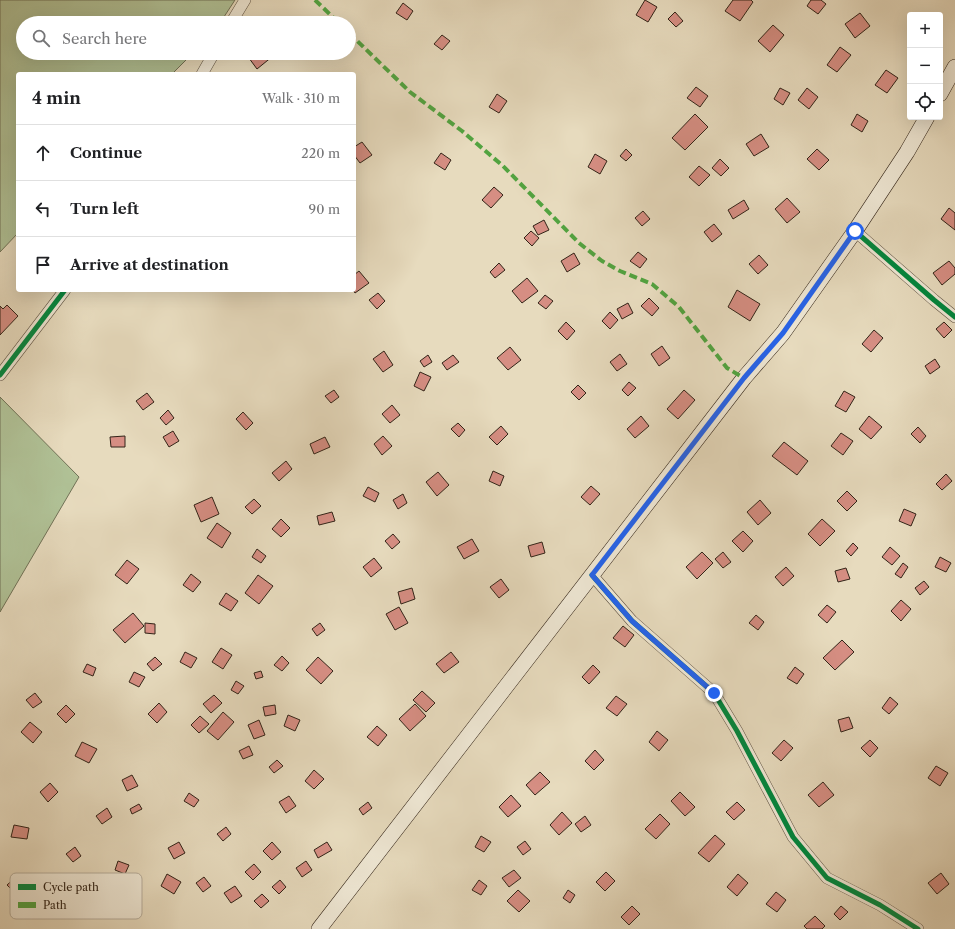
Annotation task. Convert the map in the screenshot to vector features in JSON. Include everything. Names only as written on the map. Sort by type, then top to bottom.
[{"type":"main road","points":[[943,89],[955,67]]},
{"type":"main road","points":[[319,929],[744,378],[783,333],[855,231],[907,152],[925,120]]},
{"type":"street","points":[[236,16],[246,0]]},
{"type":"street","points":[[203,72],[210,60]]},
{"type":"street","points":[[855,231],[955,317]]},
{"type":"street","points":[[0,375],[63,292]]},
{"type":"street","points":[[592,575],[632,621],[714,693],[737,731],[793,836],[827,878],[880,905],[918,929]]},
{"type":"green space","points":[[0,0],[235,0],[225,16],[16,16],[16,60],[186,60],[174,72],[16,72],[16,235],[0,252]]},
{"type":"green space","points":[[0,397],[79,477],[0,612]]},
{"type":"building","points":[[645,0],[657,7],[648,22],[636,15]]},
{"type":"building","points":[[733,0],[751,0],[753,2],[740,21],[725,11]]},
{"type":"building","points":[[811,0],[821,0],[826,4],[818,14],[807,6]]},
{"type":"building","points":[[403,3],[413,11],[407,20],[396,13]]},
{"type":"building","points":[[675,12],[683,21],[676,27],[668,19]]},
{"type":"building","points":[[860,13],[870,26],[855,38],[845,24]]},
{"type":"building","points":[[773,25],[784,35],[770,52],[758,41]]},
{"type":"building","points":[[442,35],[450,41],[442,50],[434,44]]},
{"type":"building","points":[[840,47],[851,55],[837,72],[827,65]]},
{"type":"building","points":[[250,60],[268,60],[257,69]]},
{"type":"building","points":[[886,70],[898,78],[887,93],[875,85]]},
{"type":"building","points":[[696,87],[708,96],[700,107],[687,98]]},
{"type":"building","points":[[780,88],[790,93],[783,105],[774,99]]},
{"type":"building","points":[[807,88],[818,97],[809,109],[798,100]]},
{"type":"building","points":[[497,94],[507,101],[499,113],[489,107]]},
{"type":"building","points":[[695,114],[708,127],[685,150],[672,138]]},
{"type":"building","points":[[857,114],[868,121],[862,132],[851,125]]},
{"type":"building","points":[[761,134],[769,147],[754,156],[746,144]]},
{"type":"building","points":[[362,142],[372,155],[360,163],[356,158],[356,146]]},
{"type":"building","points":[[626,149],[632,155],[626,161],[620,156]]},
{"type":"building","points":[[817,149],[829,160],[819,170],[807,159]]},
{"type":"building","points":[[441,153],[451,160],[445,170],[434,163]]},
{"type":"building","points":[[595,154],[607,161],[600,174],[588,167]]},
{"type":"building","points":[[720,159],[729,168],[721,176],[712,168]]},
{"type":"building","points":[[699,166],[710,175],[699,186],[689,177]]},
{"type":"building","points":[[494,187],[503,195],[491,208],[482,200]]},
{"type":"building","points":[[787,198],[800,212],[787,223],[775,209]]},
{"type":"building","points":[[744,200],[749,209],[733,219],[728,210]]},
{"type":"building","points":[[949,208],[955,213],[955,230],[941,219]]},
{"type":"building","points":[[643,211],[650,219],[642,226],[635,218]]},
{"type":"building","points":[[544,220],[549,230],[538,235],[533,226]]},
{"type":"building","points":[[714,224],[722,234],[712,242],[704,232]]},
{"type":"building","points":[[531,231],[539,238],[532,246],[524,238]]},
{"type":"building","points":[[638,252],[647,259],[640,268],[630,261]]},
{"type":"building","points":[[574,253],[580,264],[567,272],[561,261]]},
{"type":"building","points":[[759,255],[768,265],[758,274],[749,264]]},
{"type":"building","points":[[949,261],[955,268],[955,274],[942,285],[933,273]]},
{"type":"building","points":[[499,263],[505,270],[495,278],[490,272]]},
{"type":"building","points":[[359,271],[369,283],[355,293],[356,292],[356,273]]},
{"type":"building","points":[[527,278],[538,291],[522,303],[512,291]]},
{"type":"building","points":[[737,290],[760,304],[750,321],[728,307]]},
{"type":"building","points":[[378,293],[385,301],[377,309],[369,300]]},
{"type":"building","points":[[545,295],[553,301],[546,309],[538,303]]},
{"type":"building","points":[[649,298],[659,308],[652,316],[641,306]]},
{"type":"building","points":[[628,303],[633,313],[622,319],[617,309]]},
{"type":"building","points":[[7,305],[18,316],[0,335],[0,306],[3,309]]},
{"type":"building","points":[[610,312],[618,320],[610,329],[602,321]]},
{"type":"building","points":[[566,322],[575,331],[567,340],[558,331]]},
{"type":"building","points":[[944,322],[952,330],[944,338],[936,329]]},
{"type":"building","points":[[874,330],[883,338],[871,352],[862,344]]},
{"type":"building","points":[[662,346],[670,358],[659,366],[651,354]]},
{"type":"building","points":[[510,347],[521,360],[508,370],[497,358]]},
{"type":"building","points":[[384,351],[393,365],[383,372],[373,359]]},
{"type":"building","points":[[620,354],[627,364],[617,371],[610,362]]},
{"type":"building","points":[[428,355],[432,362],[424,367],[420,361]]},
{"type":"building","points":[[453,355],[459,362],[447,370],[442,363]]},
{"type":"building","points":[[935,359],[940,367],[930,374],[925,366]]},
{"type":"building","points":[[420,372],[431,377],[424,391],[414,386]]},
{"type":"building","points":[[629,382],[636,388],[628,396],[622,390]]},
{"type":"building","points":[[578,385],[586,393],[579,400],[571,392]]},
{"type":"building","points":[[334,390],[339,397],[331,403],[325,396]]},
{"type":"building","points":[[684,390],[695,400],[678,419],[667,409]]},
{"type":"building","points":[[844,391],[855,397],[846,412],[835,406]]},
{"type":"building","points":[[147,393],[154,402],[143,410],[136,401]]},
{"type":"building","points":[[392,405],[400,415],[390,423],[382,414]]},
{"type":"building","points":[[168,410],[174,418],[166,425],[160,418]]},
{"type":"building","points":[[243,412],[253,423],[246,430],[236,419]]},
{"type":"building","points":[[641,416],[649,426],[635,438],[627,429]]},
{"type":"building","points":[[869,416],[882,427],[871,439],[859,429]]},
{"type":"building","points":[[458,423],[465,430],[459,437],[451,429]]},
{"type":"building","points":[[501,426],[508,434],[497,445],[489,437]]},
{"type":"building","points":[[918,427],[926,436],[920,443],[911,434]]},
{"type":"building","points":[[173,431],[179,441],[169,447],[163,437]]},
{"type":"building","points":[[841,433],[853,441],[843,455],[831,446]]},
{"type":"building","points":[[125,436],[125,447],[111,447],[110,437]]},
{"type":"building","points":[[383,436],[392,446],[382,455],[374,444]]},
{"type":"building","points":[[325,437],[330,447],[314,454],[310,444]]},
{"type":"building","points":[[784,442],[808,461],[797,475],[772,456]]},
{"type":"building","points":[[286,461],[292,469],[279,481],[272,473]]},
{"type":"building","points":[[493,471],[504,476],[500,486],[489,481]]},
{"type":"building","points":[[438,472],[449,485],[437,496],[426,482]]},
{"type":"building","points":[[946,474],[952,481],[942,490],[936,484]]},
{"type":"building","points":[[591,486],[600,494],[590,505],[581,497]]},
{"type":"building","points":[[368,487],[379,493],[375,502],[363,496]]},
{"type":"building","points":[[847,491],[857,501],[847,511],[837,501]]},
{"type":"building","points":[[403,494],[407,503],[398,509],[393,500]]},
{"type":"building","points":[[212,497],[219,514],[201,522],[194,505]]},
{"type":"building","points":[[254,499],[261,506],[252,514],[245,507]]},
{"type":"building","points":[[760,500],[771,513],[758,525],[747,512]]},
{"type":"building","points":[[904,509],[916,514],[911,526],[899,521]]},
{"type":"building","points":[[332,512],[335,521],[319,525],[317,516]]},
{"type":"building","points":[[281,519],[290,528],[281,537],[272,529]]},
{"type":"building","points":[[822,519],[835,531],[820,546],[808,534]]},
{"type":"building","points":[[217,523],[231,533],[222,548],[207,538]]},
{"type":"building","points":[[743,531],[753,541],[743,552],[732,541]]},
{"type":"building","points":[[393,534],[400,542],[392,549],[385,541]]},
{"type":"building","points":[[472,539],[479,551],[464,559],[457,547]]},
{"type":"building","points":[[542,542],[545,553],[531,557],[528,546]]},
{"type":"building","points":[[853,543],[858,548],[851,556],[846,551]]},
{"type":"building","points":[[890,547],[900,556],[892,565],[882,557]]},
{"type":"building","points":[[257,549],[266,556],[261,563],[252,557]]},
{"type":"building","points":[[702,552],[713,563],[697,579],[686,567]]},
{"type":"building","points":[[723,552],[731,562],[723,568],[715,559]]},
{"type":"building","points":[[940,557],[951,563],[946,572],[935,567]]},
{"type":"building","points":[[374,558],[382,568],[371,577],[363,567]]},
{"type":"building","points":[[127,560],[139,569],[127,584],[115,575]]},
{"type":"building","points":[[903,563],[908,567],[901,578],[895,574]]},
{"type":"building","points":[[786,567],[794,576],[783,586],[775,577]]},
{"type":"building","points":[[846,568],[850,579],[838,582],[835,571]]},
{"type":"building","points":[[191,574],[201,582],[193,592],[183,585]]},
{"type":"building","points":[[258,575],[273,586],[259,604],[245,593]]},
{"type":"building","points":[[501,579],[509,590],[499,598],[490,587]]},
{"type":"building","points":[[924,581],[929,587],[920,595],[915,588]]},
{"type":"building","points":[[412,588],[415,599],[401,604],[398,592]]},
{"type":"building","points":[[226,593],[238,601],[231,611],[219,604]]},
{"type":"building","points":[[901,600],[911,609],[901,621],[891,611]]},
{"type":"building","points":[[827,605],[836,612],[827,623],[818,615]]},
{"type":"building","points":[[399,607],[408,623],[395,630],[386,614]]},
{"type":"building","points":[[133,613],[144,626],[125,643],[113,630]]},
{"type":"building","points":[[756,615],[764,622],[758,630],[749,623]]},
{"type":"building","points":[[145,623],[155,624],[155,634],[145,633]]},
{"type":"building","points":[[320,623],[325,630],[317,636],[312,629]]},
{"type":"building","points":[[623,626],[634,635],[625,647],[613,638]]},
{"type":"building","points":[[842,640],[854,652],[835,670],[823,658]]},
{"type":"building","points":[[221,648],[232,655],[223,669],[212,662]]},
{"type":"building","points":[[185,652],[197,658],[191,668],[180,662]]},
{"type":"building","points":[[451,652],[459,662],[444,673],[436,664]]},
{"type":"building","points":[[282,656],[289,663],[282,671],[274,665]]},
{"type":"building","points":[[155,657],[162,664],[153,671],[147,664]]},
{"type":"building","points":[[318,657],[333,671],[321,684],[306,670]]},
{"type":"building","points":[[87,664],[96,668],[93,676],[83,672]]},
{"type":"building","points":[[593,665],[600,672],[589,684],[582,677]]},
{"type":"building","points":[[795,667],[804,674],[797,684],[787,678]]},
{"type":"building","points":[[261,671],[263,677],[256,679],[254,673]]},
{"type":"building","points":[[134,672],[145,677],[139,687],[129,682]]},
{"type":"building","points":[[236,681],[244,686],[238,694],[231,690]]},
{"type":"building","points":[[422,691],[435,703],[426,712],[413,700]]},
{"type":"building","points":[[35,693],[42,702],[33,708],[26,700]]},
{"type":"building","points":[[214,695],[222,703],[211,713],[203,704]]},
{"type":"building","points":[[616,696],[627,704],[617,716],[606,708]]},
{"type":"building","points":[[890,697],[898,704],[889,714],[882,708]]},
{"type":"building","points":[[159,703],[167,712],[157,723],[148,714]]},
{"type":"building","points":[[415,704],[426,716],[410,731],[399,719]]},
{"type":"building","points":[[66,705],[75,714],[66,723],[57,714]]},
{"type":"building","points":[[275,705],[276,714],[265,716],[263,707]]},
{"type":"building","points":[[223,712],[234,722],[218,740],[207,731]]},
{"type":"building","points":[[288,715],[300,720],[295,731],[284,726]]},
{"type":"building","points":[[200,716],[209,724],[199,733],[191,725]]},
{"type":"building","points":[[849,717],[853,728],[841,732],[838,720]]},
{"type":"building","points":[[259,720],[265,735],[254,739],[248,725]]},
{"type":"building","points":[[30,722],[42,732],[33,743],[21,732]]},
{"type":"building","points":[[377,726],[387,735],[378,746],[367,737]]},
{"type":"building","points":[[657,731],[668,740],[659,751],[649,742]]},
{"type":"building","points":[[784,740],[793,748],[781,761],[772,753]]},
{"type":"building","points":[[870,740],[878,748],[870,757],[861,748]]},
{"type":"building","points":[[82,742],[97,749],[89,763],[75,756]]},
{"type":"building","points":[[249,746],[253,755],[243,759],[239,751]]},
{"type":"building","points":[[595,750],[604,760],[594,770],[585,761]]},
{"type":"building","points":[[277,760],[283,766],[274,773],[269,767]]},
{"type":"building","points":[[936,766],[948,773],[940,786],[928,778]]},
{"type":"building","points":[[314,770],[324,779],[314,789],[305,781]]},
{"type":"building","points":[[540,772],[550,782],[535,795],[526,785]]},
{"type":"building","points":[[132,775],[138,786],[127,791],[122,780]]},
{"type":"building","points":[[823,782],[834,795],[819,807],[808,795]]},
{"type":"building","points":[[50,783],[58,792],[48,802],[40,792]]},
{"type":"building","points":[[680,792],[695,807],[685,816],[671,801]]},
{"type":"building","points":[[189,793],[199,800],[194,807],[184,801]]},
{"type":"building","points":[[511,795],[521,806],[508,817],[499,807]]},
{"type":"building","points":[[289,796],[296,806],[286,813],[279,802]]},
{"type":"building","points":[[368,802],[372,808],[363,815],[359,809]]},
{"type":"building","points":[[737,802],[745,810],[734,820],[726,812]]},
{"type":"building","points":[[139,804],[142,809],[132,814],[130,809]]},
{"type":"building","points":[[107,808],[112,817],[102,824],[96,816]]},
{"type":"building","points":[[562,812],[572,823],[559,835],[550,825]]},
{"type":"building","points":[[660,814],[670,824],[656,839],[645,829]]},
{"type":"building","points":[[585,816],[591,825],[581,832],[575,824]]},
{"type":"building","points":[[14,825],[29,828],[27,839],[11,837]]},
{"type":"building","points":[[226,827],[231,834],[223,841],[217,834]]},
{"type":"building","points":[[715,835],[725,844],[709,862],[698,853]]},
{"type":"building","points":[[481,836],[491,842],[484,852],[475,847]]},
{"type":"building","points":[[525,841],[531,849],[523,855],[517,847]]},
{"type":"building","points":[[179,842],[185,853],[174,859],[168,848]]},
{"type":"building","points":[[272,842],[281,852],[272,860],[263,851]]},
{"type":"building","points":[[327,842],[332,850],[318,858],[314,850]]},
{"type":"building","points":[[75,847],[81,856],[73,862],[66,854]]},
{"type":"building","points":[[118,861],[129,865],[125,873],[115,870]]},
{"type":"building","points":[[306,861],[312,870],[302,877],[296,868]]},
{"type":"building","points":[[254,864],[261,872],[253,880],[245,872]]},
{"type":"building","points":[[514,870],[521,878],[509,887],[502,878]]},
{"type":"building","points":[[606,872],[615,881],[605,891],[596,882]]},
{"type":"building","points":[[941,873],[949,884],[937,894],[928,883]]},
{"type":"building","points":[[167,874],[181,882],[174,894],[161,886]]},
{"type":"building","points":[[738,874],[748,883],[737,896],[727,887]]},
{"type":"building","points":[[204,877],[211,886],[203,892],[196,883]]},
{"type":"building","points":[[280,880],[286,887],[279,894],[272,887]]},
{"type":"building","points":[[479,880],[487,886],[481,895],[472,890]]},
{"type":"building","points":[[235,886],[242,896],[231,903],[224,893]]},
{"type":"building","points":[[518,890],[530,901],[519,912],[507,901]]},
{"type":"building","points":[[568,890],[575,895],[570,903],[563,898]]},
{"type":"building","points":[[776,892],[786,900],[777,912],[766,904]]},
{"type":"building","points":[[262,894],[269,901],[261,908],[254,901]]},
{"type":"building","points":[[632,906],[640,914],[629,925],[621,917]]},
{"type":"building","points":[[841,906],[848,912],[840,920],[834,914]]},
{"type":"building","points":[[815,916],[825,926],[822,929],[807,929],[804,926]]},
{"type":"marked path","points":[[315,0],[332,16]]},
{"type":"marked path","points":[[356,40],[410,92],[462,131],[503,166],[579,243],[602,261],[620,271],[652,284],[679,307],[727,368],[744,378]]},
{"type":"cycle path","points":[[855,231],[955,317]]},
{"type":"cycle path","points":[[0,375],[63,292]]},
{"type":"cycle path","points":[[592,575],[632,621],[714,693],[737,731],[793,837],[827,878],[880,905],[918,929]]},
{"type":"route","points":[[714,693],[632,621],[592,575],[744,378],[783,333],[855,231]]}]
